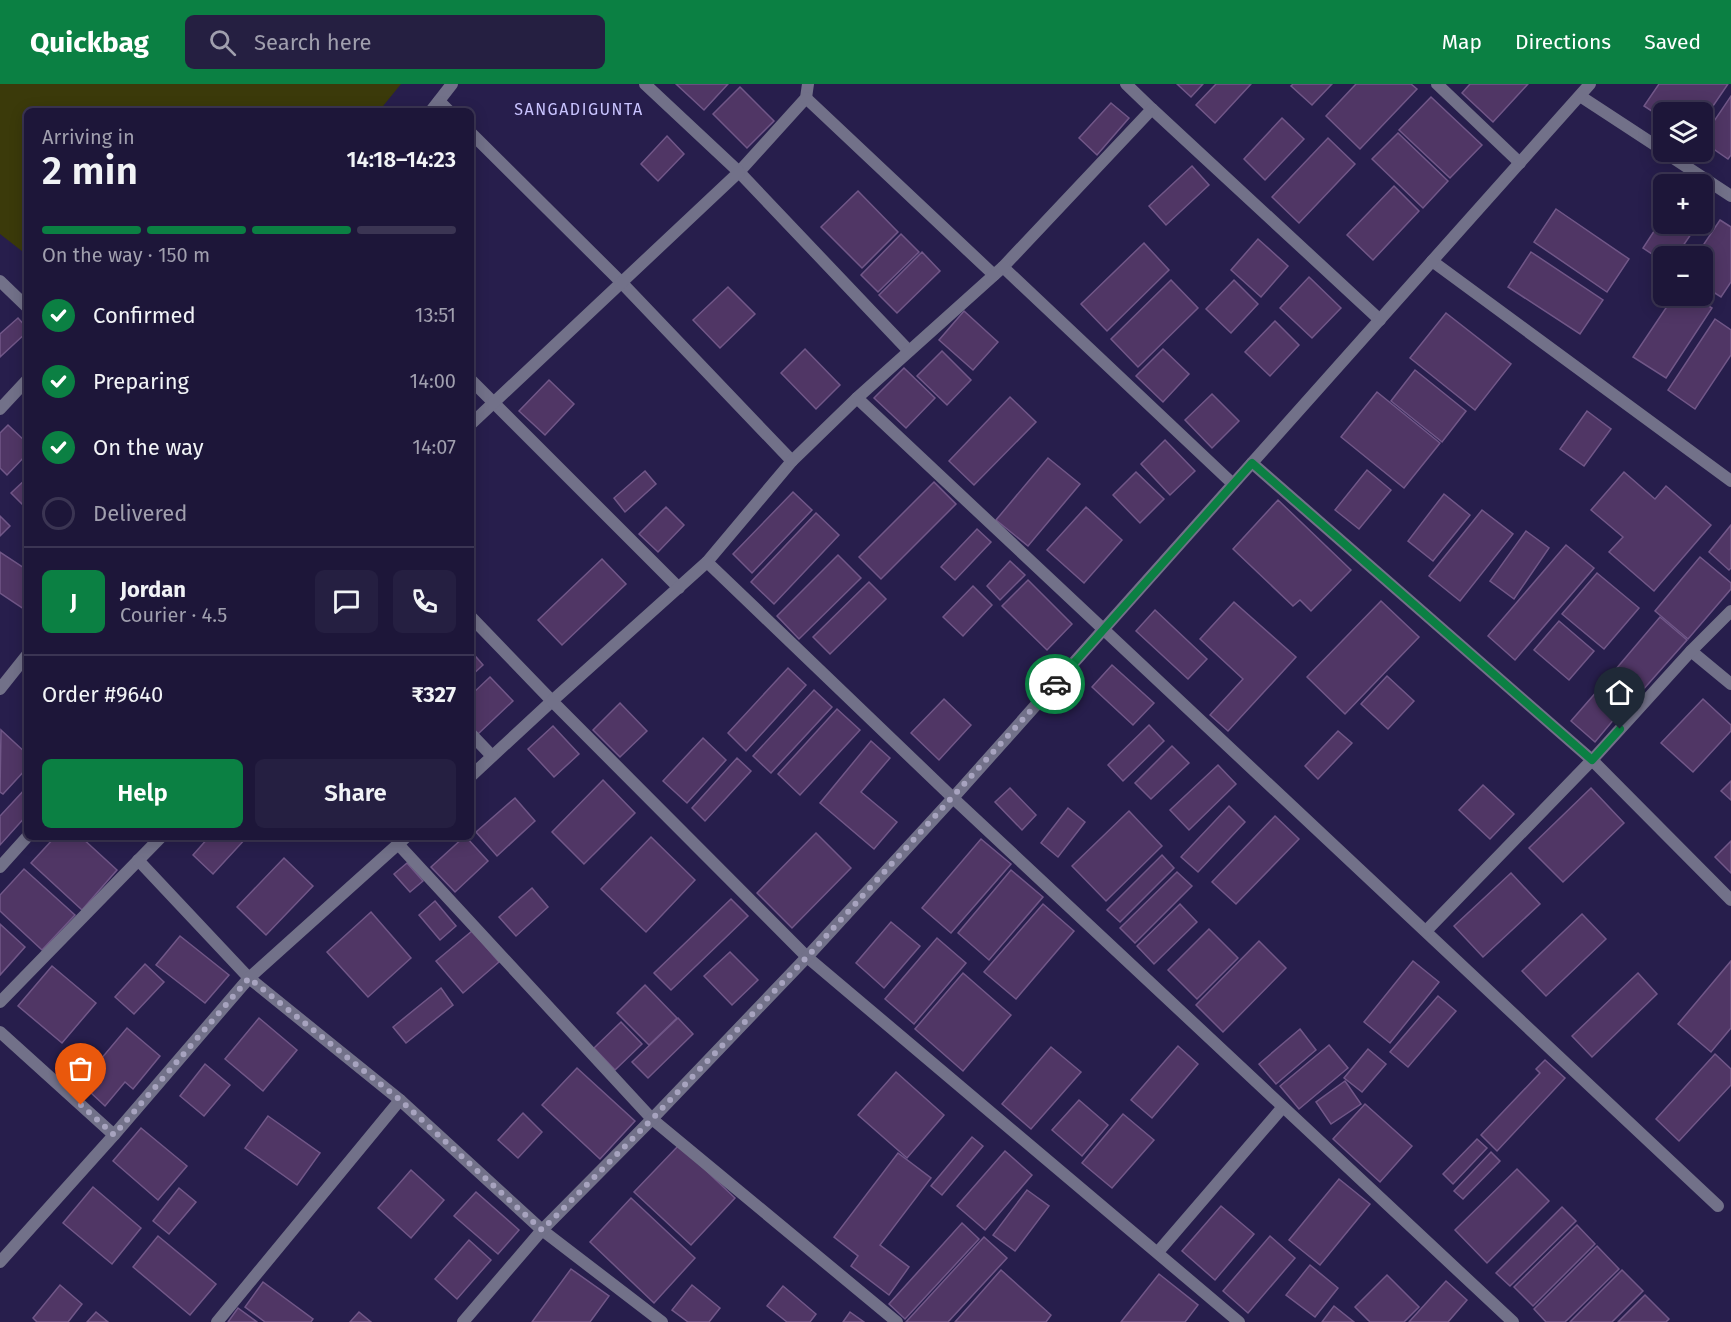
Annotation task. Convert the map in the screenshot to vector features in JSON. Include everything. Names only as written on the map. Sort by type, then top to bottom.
[{"type":"street","points":[[435,106],[452,84]]},
{"type":"street","points":[[645,84],[739,172],[909,351]]},
{"type":"street","points":[[474,421],[739,172],[806,98],[808,84]]},
{"type":"street","points":[[1126,84],[1380,320]]},
{"type":"street","points":[[1437,84],[1520,163]]},
{"type":"street","points":[[464,1322],[542,1230],[807,957],[953,798],[1590,84]]},
{"type":"street","points":[[1580,96],[1653,144]]},
{"type":"street","points":[[806,98],[1233,484]]},
{"type":"street","points":[[474,773],[707,562],[792,461],[909,351],[999,271],[1152,109]]},
{"type":"street","points":[[474,136],[621,282],[792,461]]},
{"type":"street","points":[[1680,162],[1731,196]]},
{"type":"street","points":[[1432,261],[1731,481]]},
{"type":"street","points":[[0,281],[24,304]]},
{"type":"street","points":[[0,409],[24,383]]},
{"type":"street","points":[[474,383],[679,588]]},
{"type":"street","points":[[858,398],[1718,1206]]},
{"type":"street","points":[[1252,463],[1592,760],[1731,900]]},
{"type":"street","points":[[707,562],[953,798],[1513,1322]]},
{"type":"street","points":[[1426,932],[1592,760],[1731,610]]},
{"type":"street","points":[[474,620],[807,957],[1239,1322]]},
{"type":"street","points":[[1691,651],[1731,684]]},
{"type":"street","points":[[0,689],[24,659]]},
{"type":"street","points":[[474,737],[492,756]]},
{"type":"street","points":[[0,867],[24,840]]},
{"type":"street","points":[[0,1002],[158,840]]},
{"type":"street","points":[[0,1262],[114,1135],[249,978],[402,841],[652,1119],[897,1322]]},
{"type":"street","points":[[138,860],[249,978],[400,1100],[542,1230],[662,1322]]},
{"type":"street","points":[[0,1032],[114,1135]]},
{"type":"street","points":[[217,1322],[400,1100]]},
{"type":"street","points":[[1158,1252],[1282,1108]]},
{"type":"shaded area","points":[[0,84],[401,84],[381,108],[24,108],[24,253],[0,234]]},
{"type":"building","points":[[676,84],[728,84],[704,110]]},
{"type":"building","points":[[1177,84],[1203,84],[1191,97]]},
{"type":"building","points":[[1216,84],[1251,84],[1215,123],[1196,105]]},
{"type":"building","points":[[1293,84],[1332,84],[1312,105],[1291,86]]},
{"type":"building","points":[[1356,84],[1411,84],[1417,89],[1360,149],[1326,116]]},
{"type":"building","points":[[1470,84],[1528,84],[1493,122],[1462,93]]},
{"type":"building","points":[[1659,84],[1728,84],[1713,106],[1713,102],[1653,102],[1653,112],[1644,106]]},
{"type":"building","points":[[740,87],[774,121],[747,148],[713,114]]},
{"type":"building","points":[[1731,96],[1731,155],[1728,159],[1713,149],[1713,123]]},
{"type":"building","points":[[1431,97],[1482,145],[1450,178],[1399,130]]},
{"type":"building","points":[[1111,103],[1129,118],[1097,155],[1079,138]]},
{"type":"building","points":[[1282,118],[1304,139],[1265,180],[1244,159]]},
{"type":"building","points":[[1398,133],[1448,181],[1423,208],[1372,159]]},
{"type":"building","points":[[667,136],[684,154],[658,181],[641,164]]},
{"type":"building","points":[[1328,138],[1355,164],[1299,223],[1272,197]]},
{"type":"building","points":[[1192,166],[1209,185],[1166,225],[1149,206]]},
{"type":"building","points":[[1394,186],[1419,211],[1373,260],[1347,235]]},
{"type":"building","points":[[858,191],[898,232],[862,268],[821,227]]},
{"type":"building","points":[[1556,209],[1629,259],[1607,292],[1534,242]]},
{"type":"building","points":[[1720,220],[1731,227],[1731,282],[1721,297],[1713,292],[1713,246],[1703,246],[1713,234]]},
{"type":"building","points":[[1653,233],[1691,234],[1683,246],[1653,246],[1653,255],[1643,248]]},
{"type":"building","points":[[901,234],[919,252],[878,292],[861,275]]},
{"type":"building","points":[[1258,239],[1288,266],[1261,297],[1231,270]]},
{"type":"building","points":[[1144,243],[1169,270],[1107,331],[1081,304]]},
{"type":"building","points":[[922,252],[940,271],[897,313],[879,295]]},
{"type":"building","points":[[1531,252],[1603,300],[1580,334],[1508,287]]},
{"type":"building","points":[[1309,277],[1341,308],[1312,338],[1280,308]]},
{"type":"building","points":[[1171,280],[1198,308],[1138,367],[1111,339]]},
{"type":"building","points":[[1234,280],[1258,304],[1231,333],[1206,309]]},
{"type":"building","points":[[728,287],[755,314],[720,348],[693,320]]},
{"type":"building","points":[[1667,306],[1709,306],[1712,308],[1666,378],[1633,357]]},
{"type":"building","points":[[964,311],[998,342],[973,370],[939,340]]},
{"type":"building","points":[[1446,313],[1511,364],[1475,410],[1410,358]]},
{"type":"building","points":[[18,318],[24,325],[24,335],[0,357],[0,334]]},
{"type":"building","points":[[1715,319],[1731,330],[1731,355],[1695,409],[1668,390]]},
{"type":"building","points":[[1275,321],[1299,345],[1270,376],[1245,352]]},
{"type":"building","points":[[805,349],[840,385],[816,409],[781,373]]},
{"type":"building","points":[[1163,349],[1189,374],[1163,402],[1136,376]]},
{"type":"building","points":[[942,351],[971,380],[947,405],[917,376]]},
{"type":"building","points":[[904,368],[935,398],[906,428],[874,398]]},
{"type":"building","points":[[1415,370],[1466,411],[1442,442],[1391,401]]},
{"type":"building","points":[[549,380],[574,404],[545,435],[519,411]]},
{"type":"building","points":[[1377,392],[1440,443],[1404,488],[1341,437]]},
{"type":"building","points":[[1212,394],[1239,421],[1212,448],[1185,420]]},
{"type":"building","points":[[1010,397],[1036,422],[974,485],[949,461]]},
{"type":"building","points":[[1587,411],[1611,429],[1584,466],[1560,449]]},
{"type":"building","points":[[8,425],[24,440],[24,457],[7,475],[0,468],[0,433]]},
{"type":"building","points":[[1165,440],[1195,471],[1170,495],[1141,464]]},
{"type":"building","points":[[1048,458],[1080,484],[1028,546],[996,520]]},
{"type":"building","points":[[1367,470],[1391,490],[1359,529],[1335,510]]},
{"type":"building","points":[[645,471],[656,484],[625,512],[614,498]]},
{"type":"building","points":[[1136,472],[1164,499],[1140,523],[1113,495]]},
{"type":"building","points":[[1624,472],[1655,499],[1666,486],[1711,525],[1654,591],[1609,552],[1623,537],[1591,510]]},
{"type":"building","points":[[24,481],[24,506],[11,493]]},
{"type":"building","points":[[934,482],[956,504],[881,579],[859,557]]},
{"type":"building","points":[[793,492],[812,510],[752,573],[733,554]]},
{"type":"building","points":[[1444,494],[1470,515],[1433,561],[1408,541]]},
{"type":"building","points":[[1278,500],[1351,570],[1311,611],[1300,600],[1293,606],[1233,549]]},
{"type":"building","points":[[666,507],[684,525],[658,552],[639,534]]},
{"type":"building","points":[[1086,507],[1122,540],[1084,583],[1047,550]]},
{"type":"building","points":[[1482,510],[1513,534],[1460,601],[1429,576]]},
{"type":"building","points":[[816,513],[839,535],[774,604],[751,582]]},
{"type":"building","points":[[0,516],[10,526],[0,536]]},
{"type":"building","points":[[1731,525],[1731,568],[1729,570],[1709,552]]},
{"type":"building","points":[[977,529],[991,542],[955,580],[941,567]]},
{"type":"building","points":[[1526,531],[1549,548],[1514,599],[1490,581]]},
{"type":"building","points":[[1566,545],[1594,568],[1515,660],[1488,636]]},
{"type":"building","points":[[0,552],[24,568],[24,609],[0,593]]},
{"type":"building","points":[[838,555],[861,578],[799,639],[777,616]]},
{"type":"building","points":[[1700,557],[1731,583],[1731,589],[1688,639],[1655,611]]},
{"type":"building","points":[[602,559],[626,584],[562,645],[538,620]]},
{"type":"building","points":[[1010,561],[1025,575],[1000,600],[987,586]]},
{"type":"building","points":[[1597,573],[1639,608],[1604,649],[1562,614]]},
{"type":"building","points":[[1028,580],[1072,624],[1047,650],[1002,606]]},
{"type":"building","points":[[869,582],[886,599],[830,654],[813,637]]},
{"type":"building","points":[[973,586],[992,605],[963,636],[943,617]]},
{"type":"building","points":[[1381,601],[1419,637],[1345,714],[1307,677]]},
{"type":"building","points":[[1234,602],[1296,657],[1228,731],[1210,715],[1243,679],[1200,639]]},
{"type":"building","points":[[1155,610],[1207,659],[1188,679],[1136,631]]},
{"type":"building","points":[[1660,617],[1687,640],[1642,691],[1616,669]]},
{"type":"building","points":[[1559,621],[1594,651],[1569,680],[1534,650]]},
{"type":"building","points":[[474,654],[483,665],[474,673]]},
{"type":"building","points":[[1112,665],[1154,703],[1133,725],[1092,687]]},
{"type":"building","points":[[788,668],[806,685],[746,751],[728,733]]},
{"type":"building","points":[[1612,674],[1635,694],[1595,742],[1571,721]]},
{"type":"building","points":[[1387,676],[1414,701],[1388,729],[1361,704]]},
{"type":"building","points":[[490,677],[513,701],[478,734],[474,729],[474,692]]},
{"type":"building","points":[[814,690],[832,707],[771,773],[753,756]]},
{"type":"building","points":[[944,699],[971,725],[939,760],[911,733]]},
{"type":"building","points":[[1703,699],[1731,725],[1731,731],[1693,772],[1661,743]]},
{"type":"building","points":[[620,703],[647,731],[620,757],[593,730]]},
{"type":"building","points":[[837,709],[860,730],[800,795],[778,774]]},
{"type":"building","points":[[1149,725],[1164,741],[1123,781],[1108,765]]},
{"type":"building","points":[[553,726],[579,754],[554,777],[528,749]]},
{"type":"building","points":[[1,730],[24,751],[24,771],[3,794],[0,792]]},
{"type":"building","points":[[1338,731],[1352,743],[1318,779],[1305,766]]},
{"type":"building","points":[[703,738],[726,760],[687,803],[663,781]]},
{"type":"building","points":[[871,741],[890,758],[861,792],[897,822],[874,849],[820,803]]},
{"type":"building","points":[[1172,746],[1189,763],[1151,799],[1135,783]]},
{"type":"building","points":[[737,758],[751,771],[705,821],[692,808]]},
{"type":"building","points":[[1218,765],[1236,784],[1189,830],[1170,810]]},
{"type":"building","points":[[603,780],[635,813],[584,864],[552,832]]},
{"type":"building","points":[[1731,781],[1731,800],[1721,791]]},
{"type":"building","points":[[1483,785],[1514,814],[1490,839],[1459,810]]},
{"type":"building","points":[[1010,788],[1036,815],[1022,830],[995,802]]},
{"type":"building","points":[[1591,788],[1624,823],[1563,882],[1529,848]]},
{"type":"building","points":[[24,790],[24,818],[0,845],[0,816]]},
{"type":"building","points":[[515,798],[535,821],[497,856],[476,832]]},
{"type":"building","points":[[1229,806],[1245,822],[1198,872],[1181,857]]},
{"type":"building","points":[[1068,808],[1085,822],[1058,857],[1041,843]]},
{"type":"building","points":[[1129,811],[1162,846],[1106,901],[1072,866]]},
{"type":"building","points":[[1275,816],[1299,839],[1236,904],[1212,882]]},
{"type":"building","points":[[816,833],[851,868],[792,928],[757,893]]},
{"type":"building","points":[[651,837],[695,880],[646,932],[601,889]]},
{"type":"building","points":[[981,839],[1011,864],[951,933],[922,908]]},
{"type":"building","points":[[52,840],[84,840],[117,870],[82,910],[31,863]]},
{"type":"building","points":[[206,840],[244,840],[213,874],[193,855]]},
{"type":"building","points":[[461,840],[469,840],[488,861],[455,892],[431,867]]},
{"type":"building","points":[[1731,841],[1731,873],[1715,857]]},
{"type":"building","points":[[1162,855],[1174,868],[1120,922],[1107,910]]},
{"type":"building","points":[[284,858],[313,886],[266,935],[237,907]]},
{"type":"building","points":[[407,863],[423,881],[410,892],[394,874]]},
{"type":"building","points":[[24,869],[75,915],[42,950],[0,911],[0,895]]},
{"type":"building","points":[[1011,870],[1043,897],[989,960],[958,933]]},
{"type":"building","points":[[1177,872],[1192,886],[1135,943],[1120,928]]},
{"type":"building","points":[[1511,873],[1540,904],[1483,957],[1454,926]]},
{"type":"building","points":[[532,888],[548,907],[516,936],[499,917]]},
{"type":"building","points":[[731,899],[748,916],[671,990],[654,973]]},
{"type":"building","points":[[435,901],[456,926],[440,940],[419,915]]},
{"type":"building","points":[[1043,904],[1074,931],[1016,999],[984,972]]},
{"type":"building","points":[[1180,904],[1197,922],[1154,964],[1137,946]]},
{"type":"building","points":[[371,912],[411,958],[368,997],[327,952]]},
{"type":"building","points":[[1582,914],[1606,939],[1546,996],[1522,971]]},
{"type":"building","points":[[891,922],[920,946],[884,988],[856,963]]},
{"type":"building","points":[[0,924],[25,947],[0,975]]},
{"type":"building","points":[[1209,929],[1238,958],[1197,999],[1168,970]]},
{"type":"building","points":[[472,931],[499,962],[463,993],[436,961]]},
{"type":"building","points":[[180,936],[229,975],[205,1003],[156,965]]},
{"type":"building","points":[[937,938],[966,963],[914,1024],[885,999]]},
{"type":"building","points":[[1259,941],[1286,968],[1223,1032],[1196,1005]]},
{"type":"building","points":[[730,952],[758,980],[732,1005],[704,976]]},
{"type":"building","points":[[1413,961],[1439,982],[1390,1043],[1364,1022]]},
{"type":"building","points":[[1731,961],[1731,1028],[1711,1052],[1678,1024]]},
{"type":"building","points":[[145,964],[164,982],[134,1014],[115,997]]},
{"type":"building","points":[[52,966],[96,1003],[62,1043],[18,1006]]},
{"type":"building","points":[[963,973],[1011,1015],[963,1071],[915,1029]]},
{"type":"building","points":[[1638,973],[1657,994],[1592,1057],[1572,1036]]},
{"type":"building","points":[[645,985],[677,1018],[649,1045],[617,1013]]},
{"type":"building","points":[[441,988],[453,1005],[406,1043],[393,1027]]},
{"type":"building","points":[[1438,996],[1456,1011],[1408,1067],[1390,1052]]},
{"type":"building","points":[[259,1018],[297,1050],[263,1091],[225,1059]]},
{"type":"building","points":[[678,1018],[693,1034],[648,1078],[632,1062]]},
{"type":"building","points":[[621,1022],[642,1044],[615,1070],[594,1048]]},
{"type":"building","points":[[127,1028],[160,1056],[133,1089],[125,1082],[105,1106],[75,1078],[97,1055],[101,1059]]},
{"type":"building","points":[[1300,1029],[1316,1050],[1276,1084],[1259,1064]]},
{"type":"building","points":[[1329,1045],[1348,1068],[1299,1109],[1280,1086]]},
{"type":"building","points":[[1178,1046],[1198,1064],[1152,1118],[1131,1100]]},
{"type":"building","points":[[1051,1047],[1081,1072],[1031,1129],[1002,1104]]},
{"type":"building","points":[[1368,1049],[1386,1064],[1362,1092],[1344,1078]]},
{"type":"building","points":[[1715,1054],[1731,1069],[1731,1085],[1679,1141],[1656,1119]]},
{"type":"building","points":[[1545,1060],[1565,1078],[1497,1151],[1481,1135],[1540,1073],[1536,1069]]},
{"type":"building","points":[[205,1064],[230,1085],[204,1116],[180,1096]]},
{"type":"building","points":[[577,1068],[635,1121],[600,1159],[542,1105]]},
{"type":"building","points":[[896,1072],[944,1115],[907,1158],[858,1115]]},
{"type":"building","points":[[1345,1081],[1361,1104],[1331,1124],[1316,1102]]},
{"type":"building","points":[[1079,1100],[1108,1125],[1082,1156],[1052,1130]]},
{"type":"building","points":[[1365,1104],[1412,1146],[1380,1182],[1333,1139]]},
{"type":"building","points":[[523,1113],[542,1132],[518,1158],[498,1140]]},
{"type":"building","points":[[1123,1114],[1154,1140],[1112,1188],[1082,1163]]},
{"type":"building","points":[[268,1116],[320,1153],[297,1185],[245,1148]]},
{"type":"building","points":[[141,1128],[187,1166],[158,1200],[113,1161]]},
{"type":"building","points":[[972,1137],[983,1146],[942,1195],[931,1186]]},
{"type":"building","points":[[1477,1139],[1487,1148],[1453,1184],[1443,1174]]},
{"type":"building","points":[[679,1145],[735,1198],[691,1245],[634,1192]]},
{"type":"building","points":[[1005,1151],[1032,1175],[985,1230],[957,1206]]},
{"type":"building","points":[[1491,1152],[1500,1161],[1463,1199],[1454,1191]]},
{"type":"building","points":[[898,1153],[931,1178],[880,1245],[909,1267],[889,1295],[851,1266],[858,1256],[834,1237]]},
{"type":"building","points":[[1517,1169],[1549,1201],[1487,1263],[1455,1230]]},
{"type":"building","points":[[411,1170],[444,1200],[411,1238],[378,1208]]},
{"type":"building","points":[[1339,1179],[1370,1204],[1320,1265],[1289,1240]]},
{"type":"building","points":[[93,1187],[141,1228],[112,1264],[63,1223]]},
{"type":"building","points":[[179,1188],[196,1202],[169,1234],[153,1221]]},
{"type":"building","points":[[1027,1190],[1049,1206],[1015,1251],[993,1235]]},
{"type":"building","points":[[476,1192],[519,1230],[498,1254],[454,1216]]},
{"type":"building","points":[[631,1198],[695,1258],[654,1303],[590,1242]]},
{"type":"building","points":[[1221,1206],[1254,1234],[1215,1280],[1182,1251]]},
{"type":"building","points":[[1562,1207],[1576,1221],[1510,1286],[1496,1273]]},
{"type":"building","points":[[962,1223],[979,1239],[905,1319],[889,1304]]},
{"type":"building","points":[[1577,1225],[1595,1244],[1533,1306],[1514,1287]]},
{"type":"building","points":[[158,1236],[216,1284],[190,1315],[133,1267]]},
{"type":"building","points":[[1270,1236],[1295,1258],[1248,1313],[1223,1291]]},
{"type":"building","points":[[984,1237],[1007,1258],[948,1322],[906,1322]]},
{"type":"building","points":[[469,1240],[491,1260],[457,1299],[435,1279]]},
{"type":"building","points":[[1597,1246],[1619,1269],[1565,1322],[1546,1322],[1534,1309]]},
{"type":"building","points":[[1310,1265],[1338,1288],[1315,1317],[1286,1295]]},
{"type":"building","points":[[571,1269],[609,1296],[590,1322],[532,1322]]},
{"type":"building","points":[[1001,1270],[1051,1315],[1046,1322],[955,1322]]},
{"type":"building","points":[[1622,1270],[1643,1291],[1612,1322],[1570,1322]]},
{"type":"building","points":[[1159,1274],[1198,1305],[1185,1322],[1121,1322]]},
{"type":"building","points":[[1387,1275],[1419,1307],[1404,1322],[1370,1322],[1355,1307]]},
{"type":"building","points":[[1446,1281],[1467,1300],[1448,1322],[1409,1322]]},
{"type":"building","points":[[263,1282],[313,1319],[311,1322],[265,1322],[245,1307]]},
{"type":"building","points":[[60,1285],[82,1304],[68,1322],[37,1322],[33,1318]]},
{"type":"building","points":[[692,1285],[720,1308],[709,1322],[688,1322],[672,1310]]},
{"type":"building","points":[[783,1286],[816,1314],[810,1322],[787,1322],[767,1306]]},
{"type":"building","points":[[1645,1295],[1669,1319],[1666,1322],[1618,1322]]},
{"type":"building","points":[[1334,1306],[1354,1322],[1322,1322]]},
{"type":"building","points":[[238,1308],[257,1322],[228,1322]]},
{"type":"building","points":[[96,1312],[108,1322],[87,1322]]},
{"type":"building","points":[[359,1312],[371,1322],[350,1322]]},
{"type":"building","points":[[850,1312],[864,1322],[843,1322]]},
{"type":"way so far","points":[[81,1105],[114,1135],[249,978],[400,1100],[542,1230],[807,957],[1055,684]]},
{"type":"district","name":"SANGADIGUNTA","points":[[579,109]]},
{"type":"route","points":[[1055,684],[1252,463],[1592,760],[1620,729]]}]
